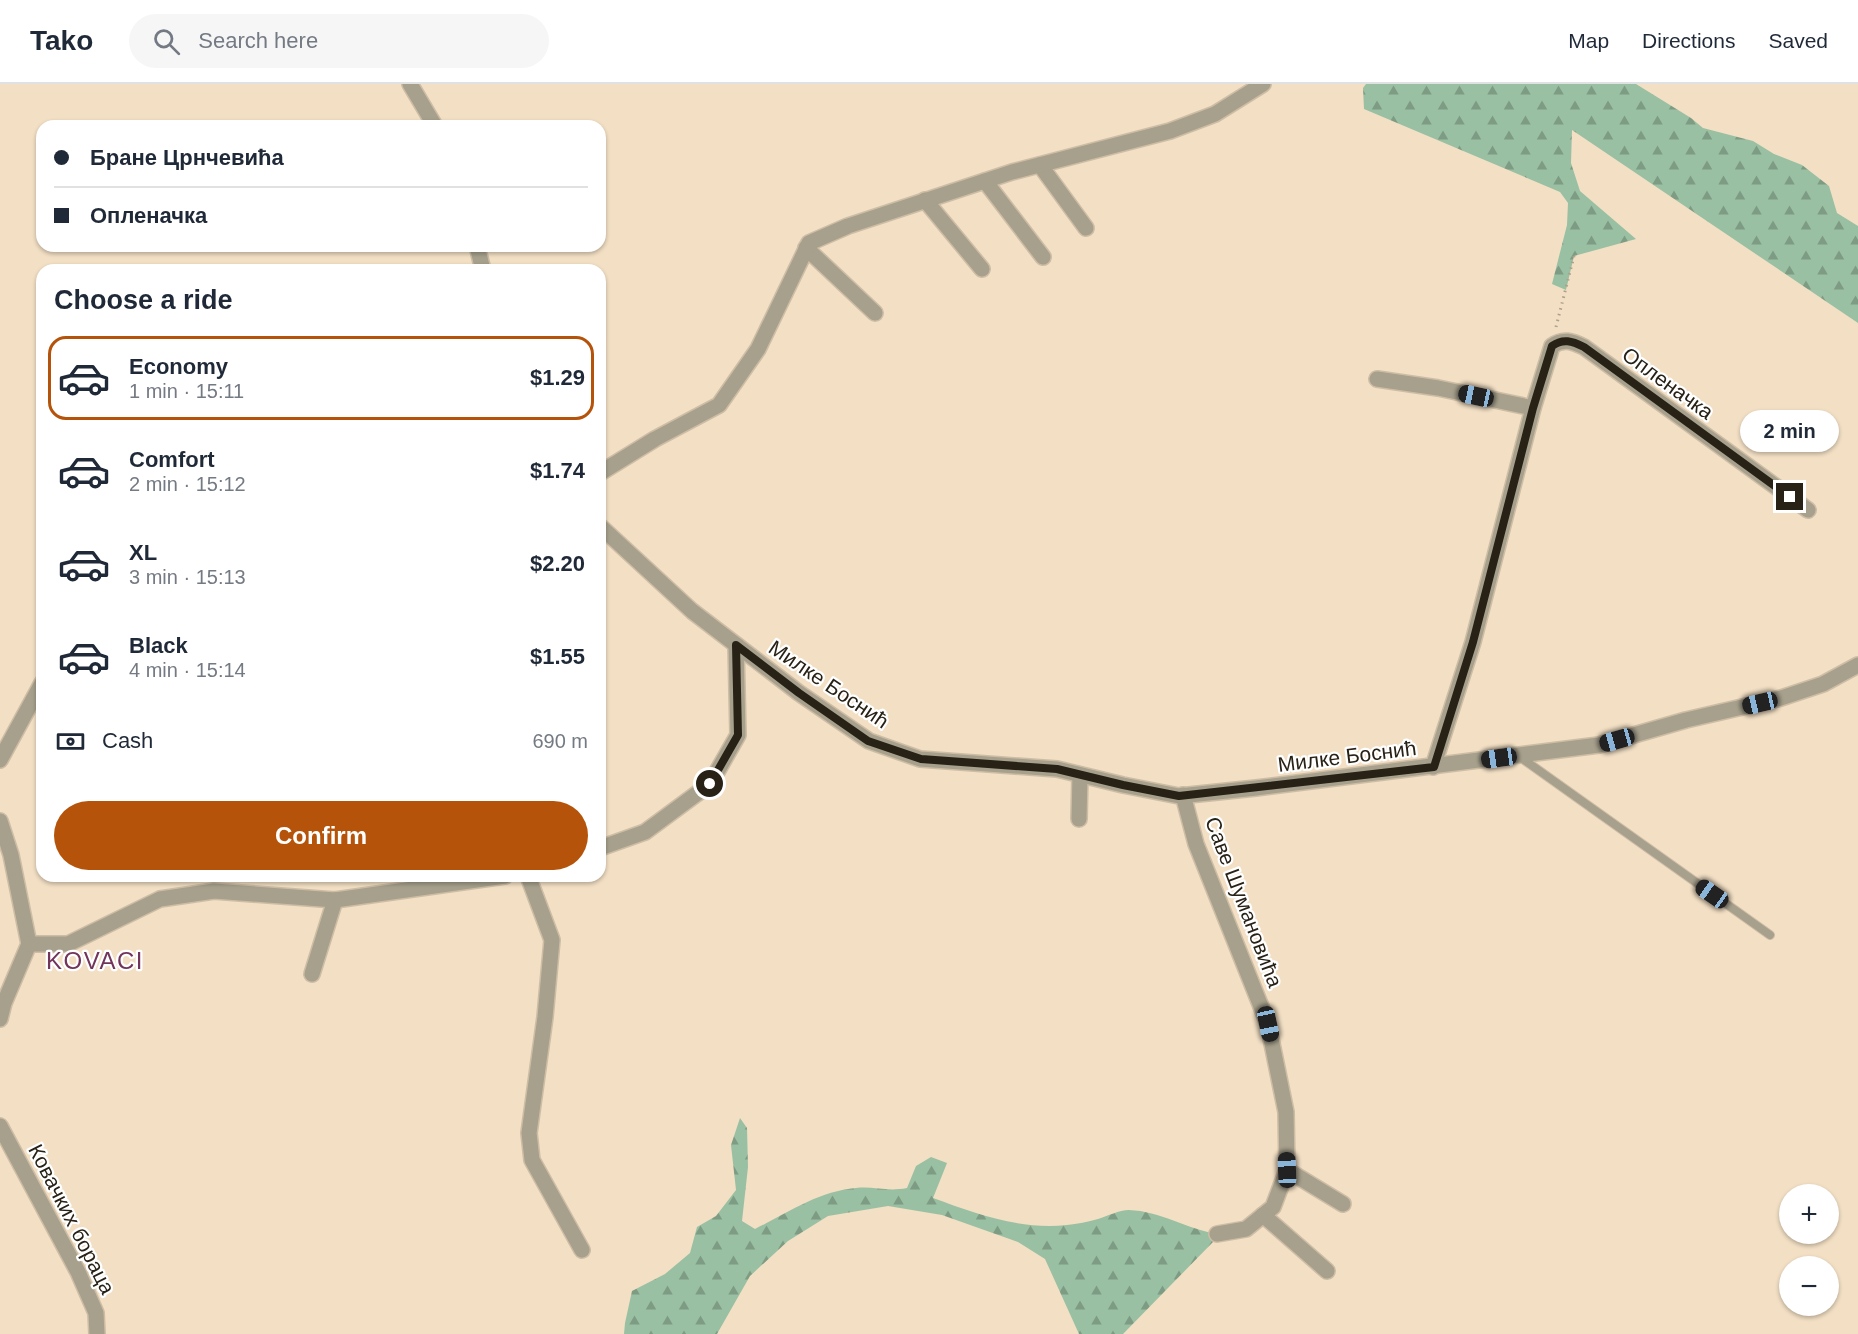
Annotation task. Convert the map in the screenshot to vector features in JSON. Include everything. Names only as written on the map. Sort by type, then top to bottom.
[{"type":"street","points":[[410,84],[431,120]]},
{"type":"street","points":[[606,468],[719,405],[758,349],[809,243],[848,226],[985,181],[1170,131],[1215,114],[1262,84]]},
{"type":"street","points":[[1040,165],[1086,228]]},
{"type":"street","points":[[985,181],[1043,257]]},
{"type":"street","points":[[925,201],[982,269]]},
{"type":"street","points":[[806,249],[875,313]]},
{"type":"street","name":"Опленачка","points":[[1552,346],[1566,340],[1584,347],[1808,510]]},
{"type":"street","points":[[1434,767],[1473,642],[1533,408],[1552,346]]},
{"type":"street","points":[[1377,379],[1438,388],[1533,408]]},
{"type":"street","name":"Милке Боснић","points":[[606,532],[692,611],[799,693],[868,741],[921,759],[1057,769],[1123,785],[1183,795],[1434,767],[1599,745],[1686,720],[1781,698],[1823,684],[1858,665]]},
{"type":"street","points":[[606,846],[645,832],[710,784],[738,735],[736,645]]},
{"type":"street","points":[[0,760],[36,694]]},
{"type":"street","points":[[1078,819],[1080,775]]},
{"type":"street","name":"Саве Шумановића","points":[[1183,795],[1196,844],[1268,1024],[1286,1112],[1287,1170],[1273,1207],[1246,1229],[1217,1234]]},
{"type":"street","points":[[0,821],[11,855],[29,944],[0,1016]]},
{"type":"street","points":[[29,944],[68,944],[160,899],[214,891],[334,900],[462,882]]},
{"type":"street","points":[[530,882],[552,940],[530,1133],[532,1160],[582,1250]]},
{"type":"street","points":[[312,974],[334,900]]},
{"type":"street","name":"Ковачких бораца","points":[[0,1126],[78,1272],[96,1313],[97,1334]]},
{"type":"street","points":[[1287,1170],[1343,1204]]},
{"type":"street","points":[[1263,1215],[1327,1271]]},
{"type":"lane","points":[[1519,756],[1770,935]]},
{"type":"path","points":[[1552,346],[1574,256]]},
{"type":"green space","points":[[1366,84],[1636,84],[1703,128],[1753,141],[1774,154],[1802,165],[1829,186],[1837,213],[1858,226],[1858,323],[1572,130],[1571,163],[1580,191],[1636,239],[1574,256],[1566,290],[1552,284],[1567,225],[1568,203],[1560,192],[1364,109],[1363,88]]},
{"type":"green space","points":[[740,1118],[747,1128],[748,1167],[742,1221],[755,1229],[829,1193],[856,1188],[907,1188],[916,1166],[931,1157],[947,1163],[933,1198],[999,1219],[1032,1225],[1067,1225],[1129,1210],[1152,1213],[1217,1234],[1213,1242],[1123,1334],[1079,1334],[1045,1259],[1018,1242],[942,1215],[888,1206],[828,1216],[788,1241],[750,1276],[717,1334],[624,1334],[632,1291],[665,1274],[690,1253],[697,1227],[716,1216],[736,1190],[731,1145]]},
{"type":"district","name":"KOVACI","points":[[95,960]]},
{"type":"route","points":[[710,784],[738,735],[736,645],[868,741],[921,759],[1057,769],[1179,796],[1434,767],[1473,642],[1533,408],[1552,346],[1557,342],[1566,340],[1584,347],[1790,497]]}]
